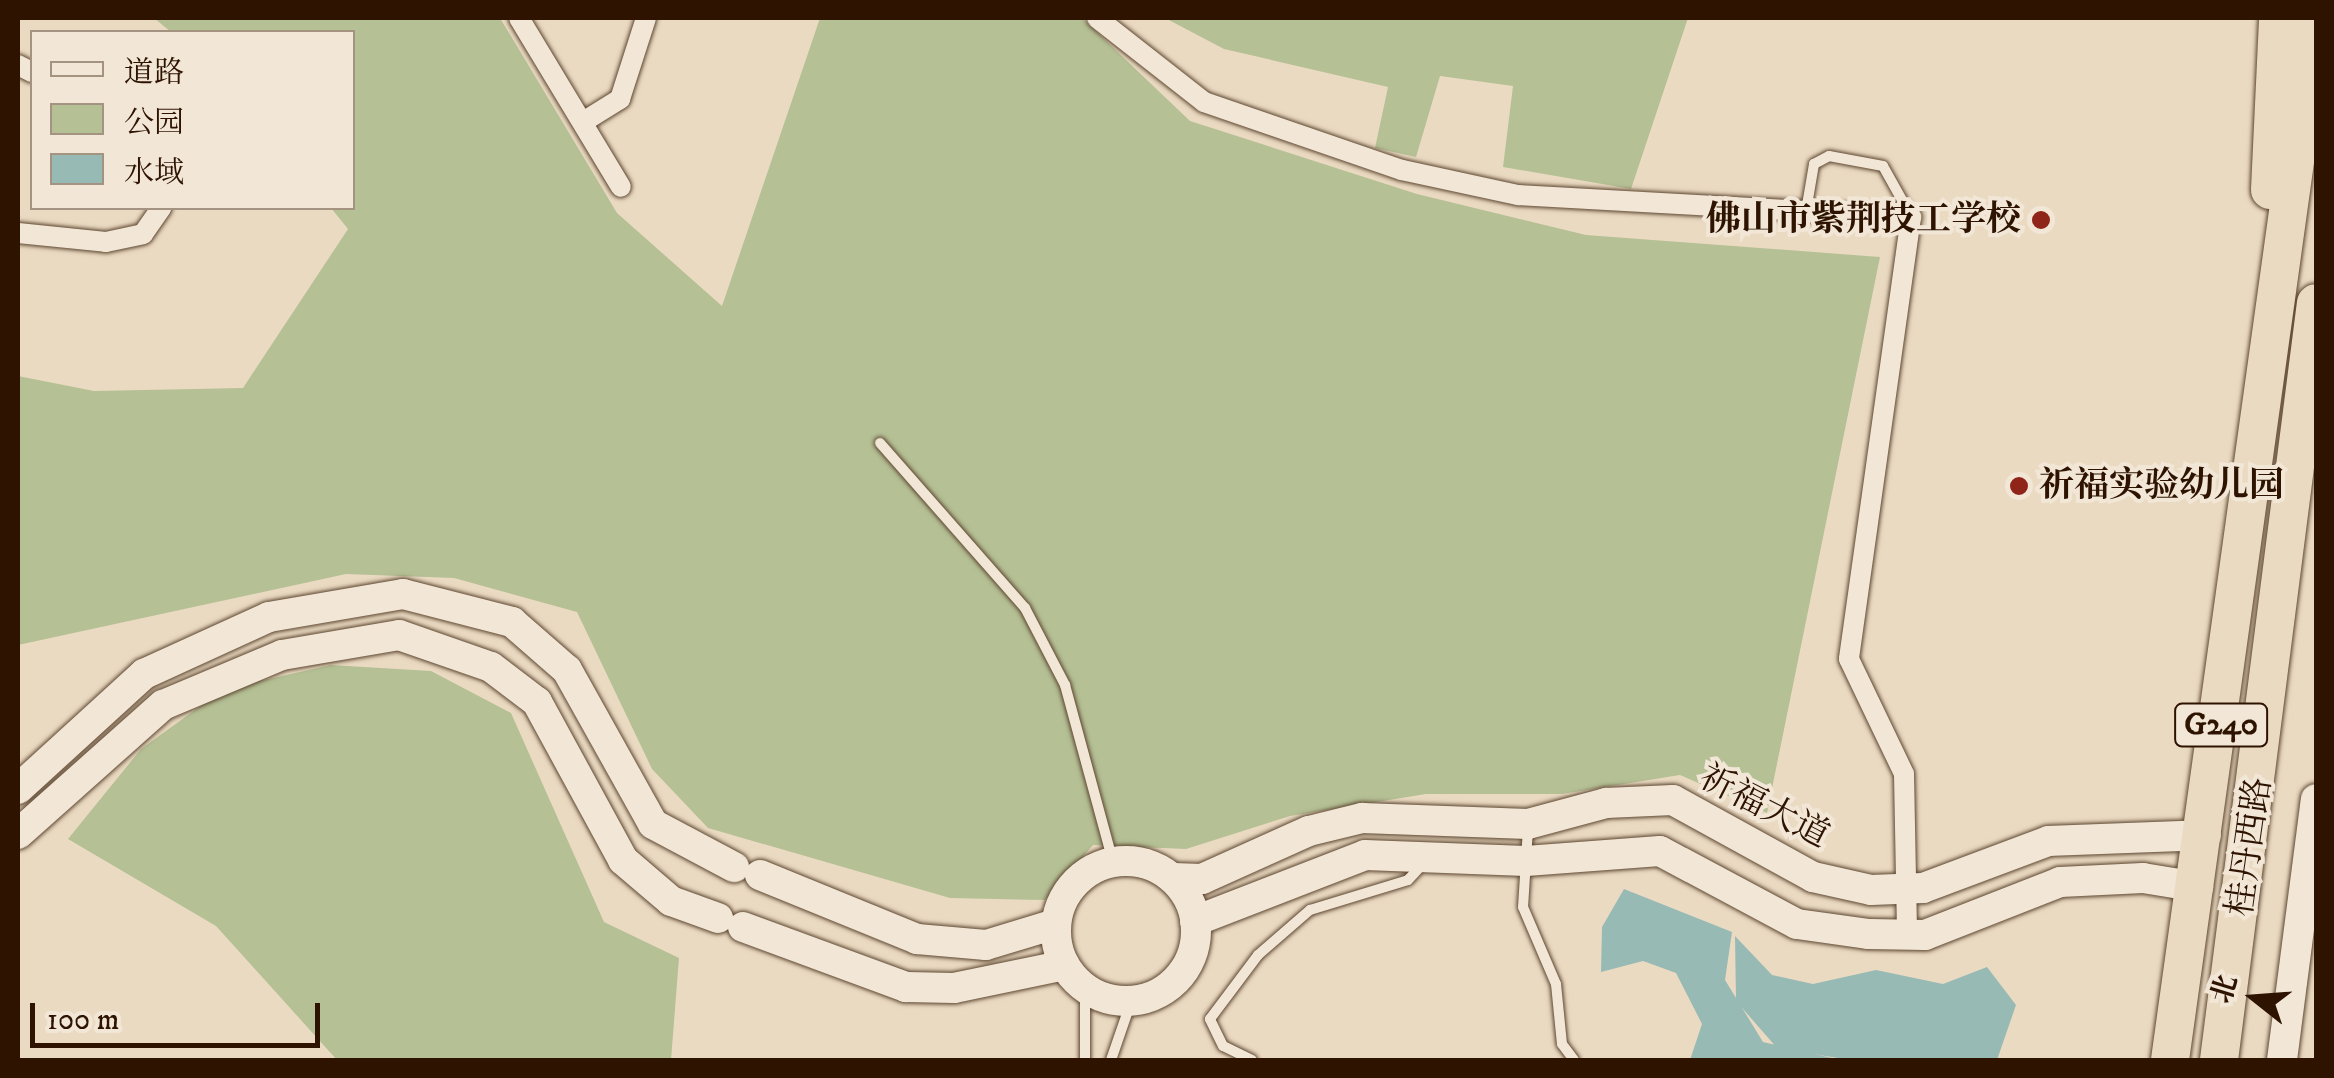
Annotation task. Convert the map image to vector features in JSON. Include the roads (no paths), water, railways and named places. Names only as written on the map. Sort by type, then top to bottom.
[{"type":"highway","name":"G240","points":[[2266,389],[2278,18]]},
{"type":"highway","points":[[2266,389],[2315,18]]},
{"type":"highway","points":[[2304,395],[2316,303]]},
{"type":"highway","name":"G240","points":[[2304,395],[2316,345]]},
{"type":"highway","name":"桂丹西路","points":[[2170,1060],[2206,834],[2266,389]]},
{"type":"highway","name":"桂丹西路","points":[[2219,1060],[2304,395]]},
{"type":"highway","points":[[2225,1019],[2230,1060]]},
{"type":"street","points":[[520,18],[621,186]]},
{"type":"street","points":[[582,122],[620,99],[646,18]]},
{"type":"street","points":[[1098,18],[1204,102],[1402,170],[1518,195],[1912,217],[1849,659],[1904,774],[1907,934]]},
{"type":"street","points":[[18,232],[106,242],[144,234],[160,210]]},
{"type":"street","points":[[18,788],[144,674],[269,617],[403,594],[512,622],[568,670],[653,824],[747,871],[954,945],[1056,924]]},
{"type":"street","points":[[18,834],[163,705],[282,655],[400,636],[491,667],[538,702],[623,860],[671,901],[906,986],[954,988],[1065,965]]},
{"type":"street","points":[[2282,1060],[2316,799]]},
{"type":"street","name":"祈福大道","points":[[1173,878],[1202,879],[1362,818],[1528,824],[1606,803],[1673,800],[1813,878],[1906,889],[2049,841],[2206,834]]},
{"type":"street","points":[[1196,921],[1320,865],[1365,855],[1426,860],[1526,860],[1660,850],[1797,924],[1907,934],[1994,912],[2060,882],[2143,878],[2198,887]]},
{"type":"street","points":[[1113,862],[1173,878],[1196,921],[1190,960],[1176,981],[1131,1002],[1085,989],[1065,965],[1056,924],[1082,876],[1113,862]]},
{"type":"lane","points":[[1806,211],[1814,164],[1867,158],[1883,166],[1912,217]]},
{"type":"lane","points":[[880,443],[1025,608],[1065,685],[1113,862]]},
{"type":"lane","points":[[1528,824],[1522,907],[1556,984],[1562,1044],[1574,1060]]},
{"type":"lane","points":[[1252,1060],[1223,1046],[1210,1019],[1258,955],[1310,910],[1408,880],[1426,860]]},
{"type":"lane","points":[[1085,989],[1085,1060]]},
{"type":"lane","points":[[1111,1060],[1131,1002]]},
{"type":"water","points":[[1624,889],[1732,932],[1725,980],[1763,1042],[1841,1060],[1690,1060],[1702,1024],[1676,973],[1643,961],[1601,972],[1602,927]]},
{"type":"water","points":[[1735,936],[1772,975],[1813,984],[1876,970],[1943,984],[1987,967],[2016,1005],[1997,1060],[1850,1060],[1777,1048],[1736,1001]]},
{"type":"place","name":"佛山市紫荆技工学校","points":[[2041,220]]},
{"type":"place","name":"祈福实验幼儿园","points":[[2019,486]]}]
